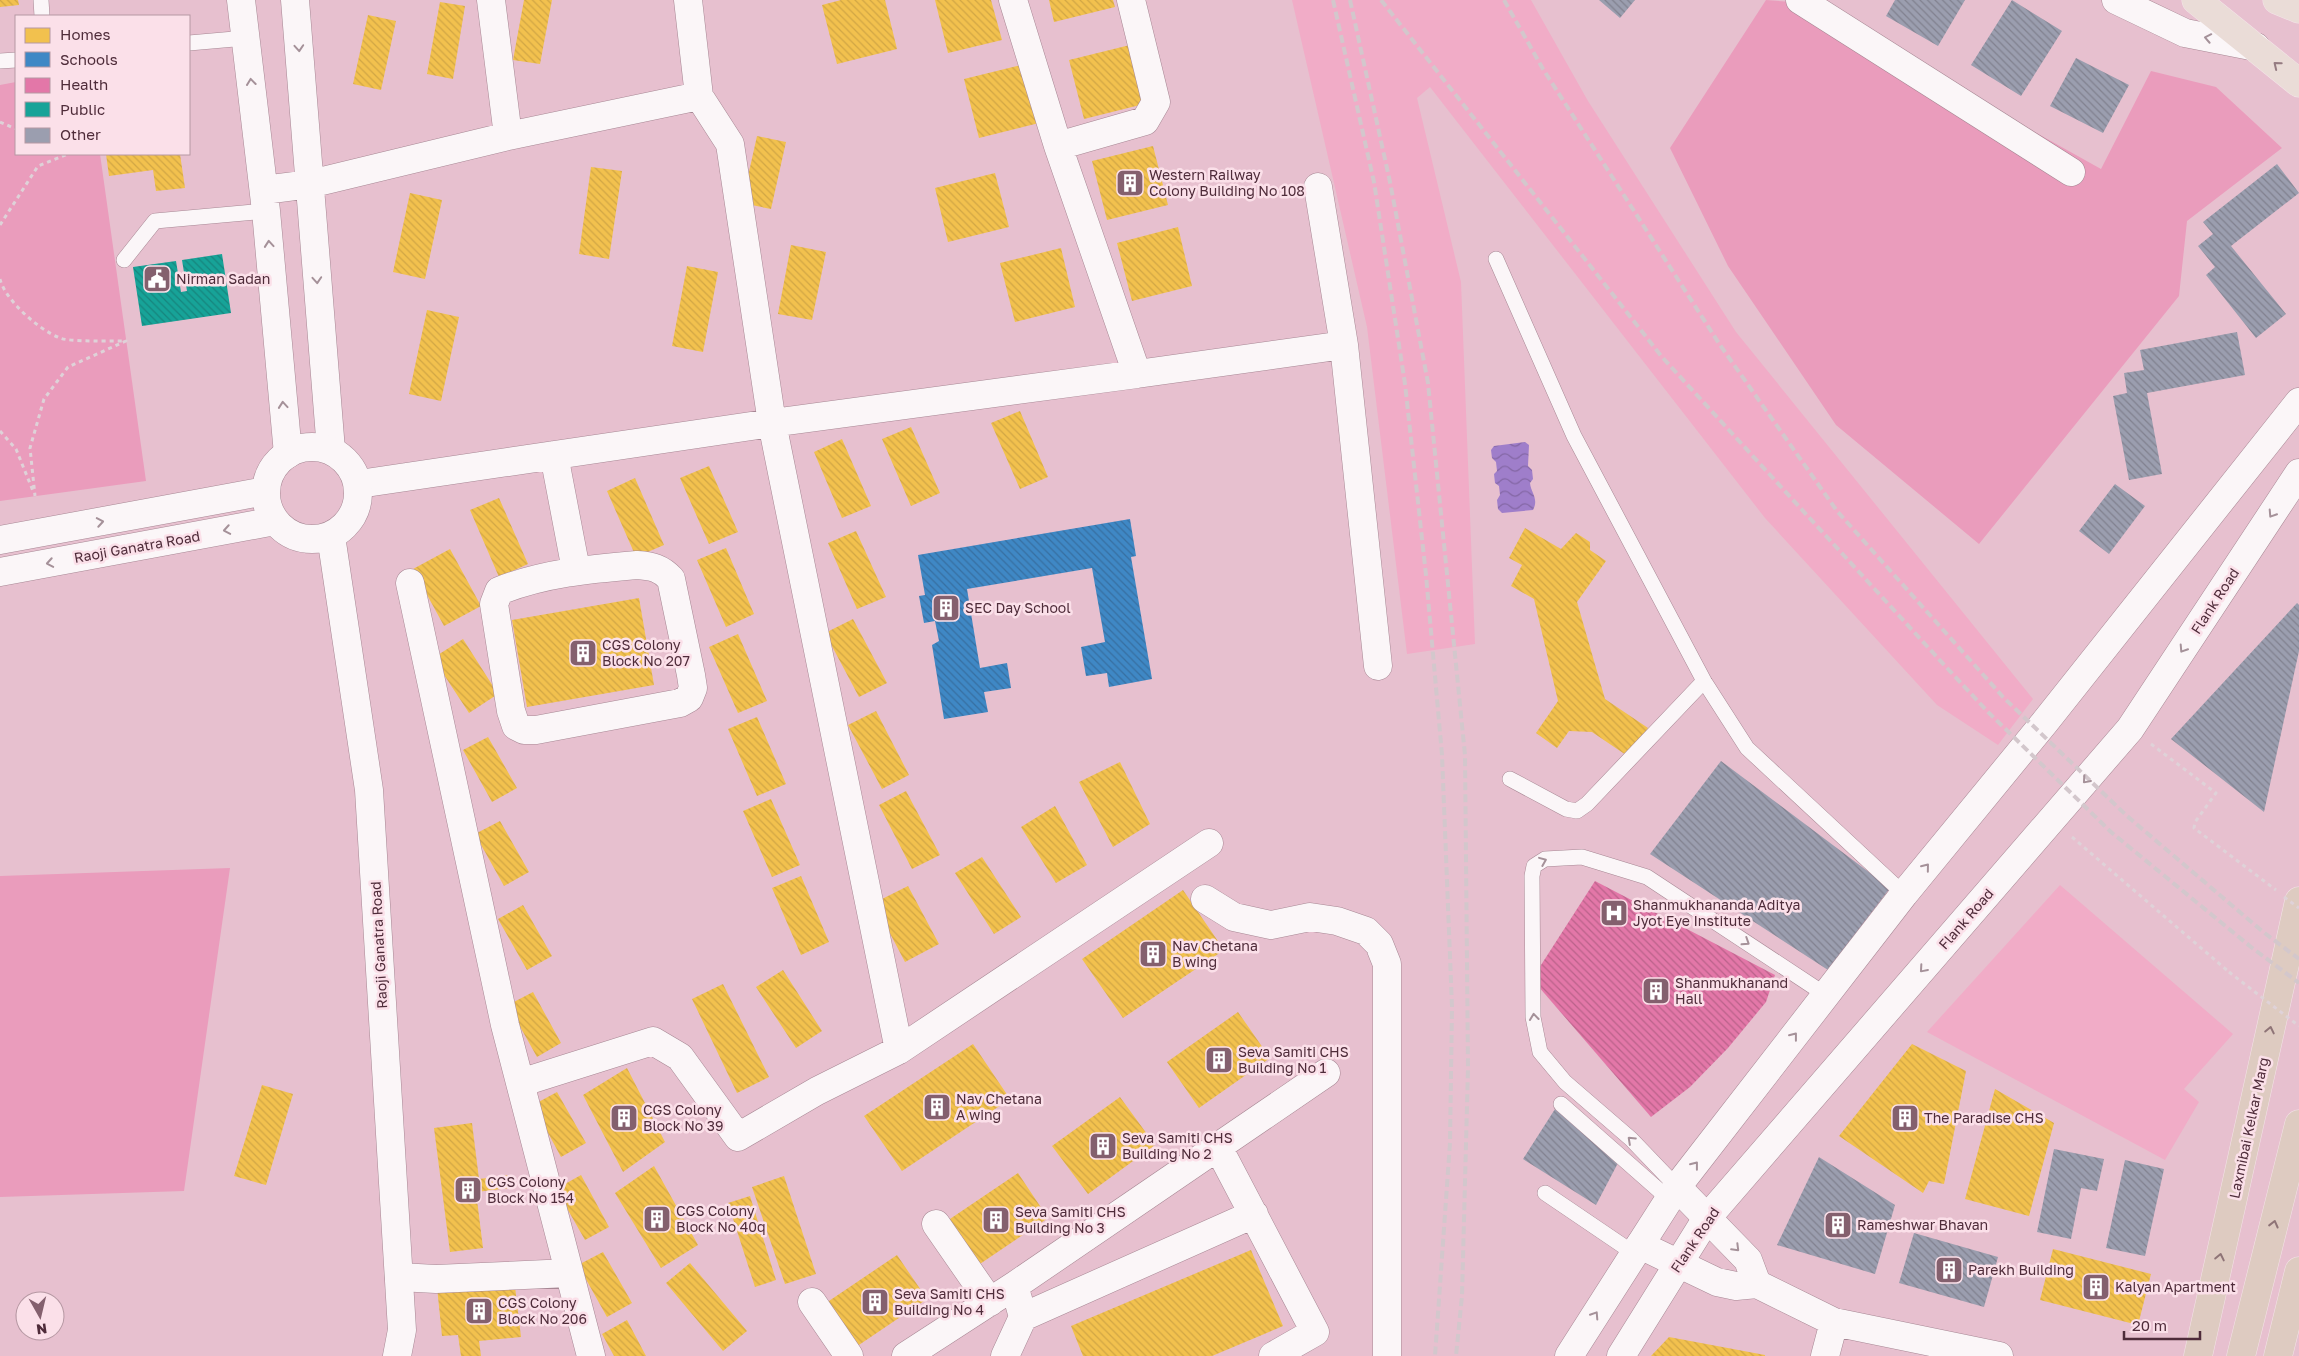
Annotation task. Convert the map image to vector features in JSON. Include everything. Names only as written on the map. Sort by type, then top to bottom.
[{"type":"highway","name":"Laxmibai Kelkar Marg","points":[[2198,1356],[2292,899]]},
{"type":"highway","points":[[2241,1356],[2299,1124]]},
{"type":"highway","points":[[2278,1356],[2299,1271]]},
{"type":"main road","points":[[2196,0],[2299,82]]},
{"type":"main road","points":[[2277,0],[2299,9]]},
{"type":"street","points":[[241,0],[265,201],[288,454]]},
{"type":"street","points":[[294,0],[331,450]]},
{"type":"street","points":[[491,0],[508,136]]},
{"type":"street","points":[[688,0],[699,96],[730,144],[772,423],[899,1050]]},
{"type":"street","points":[[1013,0],[1058,146],[1138,374]]},
{"type":"street","points":[[1058,146],[1145,121],[1156,102],[1131,0]]},
{"type":"street","points":[[1800,0],[2071,172]]},
{"type":"street","points":[[2116,0],[2185,33],[2256,47]]},
{"type":"street","points":[[265,201],[310,184],[508,136],[699,96]]},
{"type":"street","points":[[1318,186],[1344,345],[1378,666]]},
{"type":"street","points":[[359,484],[772,423],[1344,345]]},
{"type":"street","points":[[1569,1356],[1674,1194],[1826,995],[1904,894],[2051,714],[2299,402]]},
{"type":"street","points":[[316,446],[331,450],[344,458],[353,470],[359,484],[359,500],[354,515],[344,527],[332,536],[316,540],[301,538],[286,532],[275,521],[268,507],[266,492],[269,477],[276,464],[288,454],[301,448],[316,446]]},
{"type":"street","points":[[554,455],[576,570]]},
{"type":"street","name":"Flank Road","points":[[1621,1356],[1706,1218],[2130,729],[2299,473]]},
{"type":"street","points":[[0,540],[266,492]]},
{"type":"street","name":"Raoji Ganatra Road","points":[[0,572],[275,521]]},
{"type":"street","name":"Raoji Ganatra Road","points":[[332,536],[369,790],[402,1330],[397,1356]]},
{"type":"street","points":[[638,565],[650,566],[664,571],[671,579],[691,675],[693,688],[689,698],[680,703],[536,730],[524,730],[516,726],[496,614],[496,595],[499,591],[511,586],[576,570],[638,565]]},
{"type":"street","points":[[410,583],[505,1025],[591,1356]]},
{"type":"street","points":[[520,1083],[653,1041],[680,1057],[738,1137],[816,1091],[899,1050],[1209,843]]},
{"type":"street","points":[[1205,899],[1234,917],[1272,924],[1310,918],[1344,923],[1366,931],[1379,944],[1387,964],[1387,1356]]},
{"type":"street","points":[[906,1356],[1014,1286],[1326,1073]]},
{"type":"street","points":[[1218,1147],[1315,1332],[1273,1356]]},
{"type":"street","points":[[1674,1194],[1706,1218],[1748,1260],[1758,1284]]},
{"type":"street","points":[[1023,1317],[1254,1214]]},
{"type":"street","points":[[936,1224],[990,1302]]},
{"type":"street","points":[[1637,1249],[1678,1264],[1717,1282],[1736,1286],[1758,1284],[1834,1322],[1998,1356]]},
{"type":"street","points":[[399,1277],[436,1279],[569,1273]]},
{"type":"street","points":[[1005,1356],[1023,1317],[1014,1286]]},
{"type":"street","points":[[812,1302],[849,1356]]},
{"type":"street","points":[[1825,1356],[1834,1322]]},
{"type":"lane","points":[[41,0],[42,15]]},
{"type":"lane","points":[[190,44],[246,38]]},
{"type":"lane","points":[[0,61],[15,60]]},
{"type":"lane","points":[[124,260],[155,222],[265,201]]},
{"type":"lane","points":[[1496,259],[1574,436],[1704,681],[1747,748],[1904,894]]},
{"type":"lane","points":[[1510,779],[1566,809],[1577,810],[1587,804],[1704,681]]},
{"type":"lane","points":[[1674,1194],[1632,1140],[1565,1082],[1540,1052],[1533,1017],[1532,913],[1534,866],[1545,858],[1582,857],[1647,877],[1826,995]]},
{"type":"lane","points":[[1560,1104],[1674,1194]]},
{"type":"lane","points":[[1545,1193],[1637,1249]]},
{"type":"path","points":[[0,122],[15,129]]},
{"type":"path","points":[[0,225],[38,166],[66,155]]},
{"type":"path","points":[[0,279],[3,290],[29,318],[61,339],[126,341],[68,367],[44,399],[30,448],[35,496],[16,449],[0,431]]},
{"type":"path","points":[[2130,729],[2216,794],[2195,822],[2194,828],[2292,899],[2299,908]]},
{"type":"path","points":[[2052,819],[2229,972],[2299,1026]]},
{"type":"shaded area","points":[[1292,0],[1531,0],[1588,101],[1736,332],[2033,699],[1998,745],[1937,705],[1765,518],[1430,87],[1417,98],[1461,282],[1475,644],[1407,654],[1367,327]]},
{"type":"shaded area","points":[[1766,0],[1804,3],[2101,169],[2151,71],[2216,87],[2282,148],[2187,221],[2179,296],[1979,544],[1836,425],[1728,266],[1670,148]]},
{"type":"shaded area","points":[[15,82],[15,155],[100,155],[146,481],[0,501],[0,85]]},
{"type":"shaded area","points":[[230,868],[184,1191],[0,1197],[0,876]]},
{"type":"shaded area","points":[[2060,885],[2233,1034],[2184,1089],[2199,1102],[2165,1160],[1927,1032]]},
{"type":"water","points":[[1525,442],[1529,445],[1528,466],[1532,470],[1533,479],[1530,483],[1535,506],[1533,510],[1502,513],[1498,509],[1499,486],[1495,483],[1496,462],[1492,458],[1491,450],[1494,446]]},
{"type":"building: Homes","points":[[0,0],[18,0],[19,5],[0,7]]},
{"type":"building: Homes","points":[[524,0],[552,0],[540,64],[513,60]]},
{"type":"building: Homes","points":[[841,0],[885,0],[897,49],[837,64],[822,5]]},
{"type":"building: Homes","points":[[935,0],[991,0],[1002,40],[948,53]]},
{"type":"building: Homes","points":[[1049,0],[1113,0],[1115,7],[1054,22]]},
{"type":"building: Homes","points":[[440,2],[465,6],[453,79],[427,74]]},
{"type":"building: Homes","points":[[368,15],[396,21],[381,90],[353,84]]},
{"type":"building: Homes","points":[[1130,45],[1144,104],[1084,119],[1069,60]]},
{"type":"building: Homes","points":[[1025,64],[1039,123],[979,138],[964,79]]},
{"type":"building: Homes","points":[[757,136],[786,142],[771,209],[742,203]]},
{"type":"building: Homes","name":"Western Railway Colony Building No 108","points":[[1153,146],[1168,205],[1107,220],[1092,161]]},
{"type":"building: Homes","points":[[106,155],[180,155],[185,188],[156,191],[153,170],[109,176]]},
{"type":"building: Homes","points":[[591,167],[622,171],[609,259],[579,254]]},
{"type":"building: Homes","points":[[995,173],[1009,227],[948,242],[935,188]]},
{"type":"building: Homes","points":[[410,193],[442,200],[425,279],[393,272]]},
{"type":"building: Homes","points":[[1178,227],[1192,286],[1132,301],[1117,243]]},
{"type":"building: Homes","points":[[791,245],[826,252],[812,320],[778,314]]},
{"type":"building: Homes","points":[[1061,248],[1075,307],[1015,322],[1000,263]]},
{"type":"building: Homes","points":[[687,266],[718,272],[703,352],[672,346]]},
{"type":"building: Homes","points":[[427,310],[459,317],[441,401],[409,394]]},
{"type":"building: Homes","points":[[1020,411],[1048,477],[1020,489],[991,423]]},
{"type":"building: Homes","points":[[911,427],[940,493],[911,506],[882,439]]},
{"type":"building: Homes","points":[[842,439],[871,506],[842,518],[814,452]]},
{"type":"building: Homes","points":[[709,466],[738,532],[709,544],[680,478]]},
{"type":"building: Homes","points":[[635,478],[664,545],[636,557],[607,491]]},
{"type":"building: Homes","points":[[499,498],[528,564],[499,577],[470,510]]},
{"type":"building: Homes","points":[[1525,528],[1561,549],[1576,533],[1590,542],[1590,550],[1606,561],[1577,602],[1605,699],[1648,728],[1629,757],[1592,732],[1569,731],[1557,748],[1536,733],[1558,701],[1534,599],[1511,586],[1522,565],[1509,558]]},
{"type":"building: Homes","points":[[856,531],[886,597],[857,609],[828,543]]},
{"type":"building: Homes","points":[[726,548],[754,614],[726,627],[697,560]]},
{"type":"building: Homes","points":[[450,549],[481,606],[444,626],[413,569]]},
{"type":"building: Homes","name":"CGS Colony Block No 207","points":[[639,598],[654,685],[527,707],[512,620]]},
{"type":"building: Homes","points":[[853,619],[887,683],[859,697],[825,633]]},
{"type":"building: Homes","points":[[738,634],[767,701],[738,713],[709,647]]},
{"type":"building: Homes","points":[[463,639],[498,694],[469,713],[433,658]]},
{"type":"building: Homes","points":[[876,711],[909,775],[882,789],[848,725]]},
{"type":"building: Homes","points":[[757,717],[786,784],[757,796],[728,729]]},
{"type":"building: Homes","points":[[488,737],[517,788],[492,802],[463,750]]},
{"type":"building: Homes","points":[[1120,762],[1150,824],[1113,847],[1079,782]]},
{"type":"building: Homes","points":[[906,791],[940,855],[912,869],[879,805]]},
{"type":"building: Homes","points":[[771,799],[800,865],[772,877],[743,811]]},
{"type":"building: Homes","points":[[1055,806],[1087,865],[1056,883],[1021,827]]},
{"type":"building: Homes","points":[[500,821],[529,872],[504,886],[475,834]]},
{"type":"building: Homes","points":[[982,857],[1021,917],[994,934],[955,873]]},
{"type":"building: Homes","points":[[801,876],[829,942],[801,955],[772,888]]},
{"type":"building: Homes","points":[[908,886],[939,944],[905,962],[874,903]]},
{"type":"building: Homes","name":"Nav Chetana B wing","points":[[1183,890],[1224,950],[1123,1018],[1082,959]]},
{"type":"building: Homes","points":[[523,905],[552,956],[527,970],[498,919]]},
{"type":"building: Homes","points":[[783,970],[822,1031],[796,1048],[756,987]]},
{"type":"building: Homes","points":[[723,984],[769,1077],[737,1093],[692,999]]},
{"type":"building: Homes","points":[[533,992],[561,1043],[537,1057],[508,1005]]},
{"type":"building: Homes","name":"Seva Samiti CHS Building No 1","points":[[1238,1012],[1270,1058],[1199,1108],[1167,1062]]},
{"type":"building: Homes","name":"Nav Chetana A wing","points":[[973,1044],[1010,1099],[902,1171],[864,1116]]},
{"type":"building: Homes","name":"The Paradise CHS","points":[[1912,1044],[1966,1071],[1944,1184],[1929,1181],[1923,1193],[1839,1136]]},
{"type":"building: Homes","name":"CGS Colony Block No 39","points":[[627,1068],[665,1142],[623,1172],[583,1095]]},
{"type":"building: Homes","points":[[262,1085],[293,1094],[266,1185],[234,1176]]},
{"type":"building: Homes","points":[[1995,1089],[2054,1123],[2029,1216],[1965,1199]]},
{"type":"building: Homes","points":[[557,1092],[586,1143],[561,1157],[533,1105]]},
{"type":"building: Homes","name":"Seva Samiti CHS Building No 2","points":[[1120,1097],[1155,1145],[1088,1194],[1052,1146]]},
{"type":"building: Homes","name":"CGS Colony Block No 154","points":[[472,1123],[479,1179],[510,1175],[511,1188],[476,1192],[483,1248],[450,1252],[434,1128]]},
{"type":"building: Homes","name":"CGS Colony Block No 40q","points":[[654,1166],[698,1245],[661,1268],[615,1193]]},
{"type":"building: Homes","name":"Seva Samiti CHS Building No 3","points":[[1018,1173],[1048,1218],[974,1268],[944,1223]]},
{"type":"building: Homes","points":[[581,1175],[609,1227],[585,1240],[556,1189]]},
{"type":"building: Homes","points":[[784,1176],[816,1274],[785,1284],[752,1187]]},
{"type":"building: Homes","points":[[750,1196],[776,1280],[755,1287],[728,1203]]},
{"type":"building: Homes","name":"Kalyan Apartment","points":[[2053,1249],[2151,1274],[2138,1325],[2040,1300]]},
{"type":"building: Homes","points":[[1251,1250],[1283,1326],[1212,1356],[1083,1356],[1071,1326]]},
{"type":"building: Homes","points":[[603,1252],[632,1303],[607,1317],[578,1265]]},
{"type":"building: Homes","name":"Seva Samiti CHS Building No 4","points":[[897,1255],[927,1299],[853,1349],[823,1305]]},
{"type":"building: Homes","points":[[690,1263],[747,1331],[723,1351],[666,1283]]},
{"type":"building: Homes","name":"CGS Colony Block No 206","points":[[514,1278],[521,1337],[479,1341],[481,1356],[461,1356],[458,1335],[442,1336],[437,1287]]},
{"type":"building: Homes","points":[[627,1320],[646,1356],[614,1356],[602,1334]]},
{"type":"building: Homes","points":[[1669,1337],[1765,1355],[1765,1356],[1651,1356]]},
{"type":"building: Schools","name":"SEC Day School","points":[[1130,519],[1136,556],[1131,557],[1152,679],[1109,687],[1107,673],[1086,676],[1081,647],[1105,642],[1092,568],[967,589],[980,668],[1007,663],[1011,688],[984,692],[988,712],[944,719],[932,645],[939,641],[935,621],[924,623],[919,596],[925,595],[918,555]]},
{"type":"building: Health","name":"Shanmukhanand Hall","points":[[1595,881],[1775,975],[1766,1002],[1728,1048],[1690,1087],[1651,1117],[1532,979]]},
{"type":"building: Public","name":"Nirman Sadan","points":[[222,254],[231,313],[142,326],[133,267],[176,261],[181,292],[187,291],[182,260]]},
{"type":"building: Other","points":[[1599,0],[1635,0],[1620,18]]},
{"type":"building: Other","points":[[1895,0],[1965,0],[1938,46],[1886,16]]},
{"type":"building: Other","points":[[2012,0],[2062,31],[2021,96],[1971,65]]},
{"type":"building: Other","points":[[2076,58],[2129,85],[2103,133],[2050,106]]},
{"type":"building: Other","points":[[2277,164],[2299,193],[2231,246],[2286,314],[2256,338],[2206,275],[2215,267],[2198,246],[2213,234],[2203,222]]},
{"type":"building: Other","points":[[2237,332],[2245,375],[2147,393],[2162,474],[2129,480],[2113,396],[2127,393],[2124,373],[2144,370],[2140,350]]},
{"type":"building: Other","points":[[2115,484],[2145,506],[2109,554],[2079,531]]},
{"type":"building: Other","points":[[2297,603],[2299,605],[2299,651],[2264,812],[2171,739]]},
{"type":"building: Other","points":[[1721,761],[1890,888],[1828,970],[1650,854]]},
{"type":"building: Other","points":[[1555,1109],[1618,1163],[1596,1205],[1523,1159]]},
{"type":"building: Other","points":[[2054,1149],[2104,1159],[2097,1191],[2081,1188],[2071,1239],[2037,1232]]},
{"type":"building: Other","name":"Rameshwar Bhavan","points":[[1819,1157],[1895,1205],[1875,1274],[1777,1245]]},
{"type":"building: Other","points":[[2125,1160],[2164,1169],[2145,1256],[2106,1248]]},
{"type":"building: Other","name":"Parekh Building","points":[[1914,1233],[1998,1257],[1984,1307],[1899,1283]]},
{"type":"railway","points":[[1333,0],[1374,182],[1405,384],[1426,575],[1442,755],[1452,1007],[1450,1143],[1435,1356]]},
{"type":"railway","points":[[1350,0],[1390,182],[1428,383],[1465,755],[1468,1068],[1462,1296],[1456,1356]]},
{"type":"railway","points":[[1381,0],[1662,357],[1988,712],[2111,832],[2251,947],[2299,983]]},
{"type":"railway","points":[[1504,0],[1543,69],[1720,345],[1837,511],[2003,697],[2127,816],[2262,931],[2299,959]]},
{"type":"place","name":"Western Railway Colony Building No 108","points":[[1130,183]]},
{"type":"place","name":"Nirman Sadan","points":[[157,279]]},
{"type":"place","name":"SEC Day School","points":[[946,608]]},
{"type":"place","name":"CGS Colony Block No 207","points":[[583,653]]},
{"type":"place","name":"Shanmukhananda Aditya Jyot Eye Institute","points":[[1614,913]]},
{"type":"place","name":"Nav Chetana B wing","points":[[1153,954]]},
{"type":"place","name":"Shanmukhanand Hall","points":[[1656,991]]},
{"type":"place","name":"Seva Samiti CHS Building No 1","points":[[1219,1060]]},
{"type":"place","name":"Nav Chetana A wing","points":[[937,1107]]},
{"type":"place","name":"CGS Colony Block No 39","points":[[624,1118]]},
{"type":"place","name":"The Paradise CHS","points":[[1905,1118]]},
{"type":"place","name":"Seva Samiti CHS Building No 2","points":[[1103,1146]]},
{"type":"place","name":"CGS Colony Block No 154","points":[[468,1190]]},
{"type":"place","name":"CGS Colony Block No 40q","points":[[657,1219]]},
{"type":"place","name":"Seva Samiti CHS Building No 3","points":[[996,1220]]},
{"type":"place","name":"Rameshwar Bhavan","points":[[1838,1225]]},
{"type":"place","name":"Parekh Building","points":[[1949,1270]]},
{"type":"place","name":"Kalyan Apartment","points":[[2096,1287]]},
{"type":"place","name":"Seva Samiti CHS Building No 4","points":[[875,1302]]},
{"type":"place","name":"CGS Colony Block No 206","points":[[479,1311]]}]
